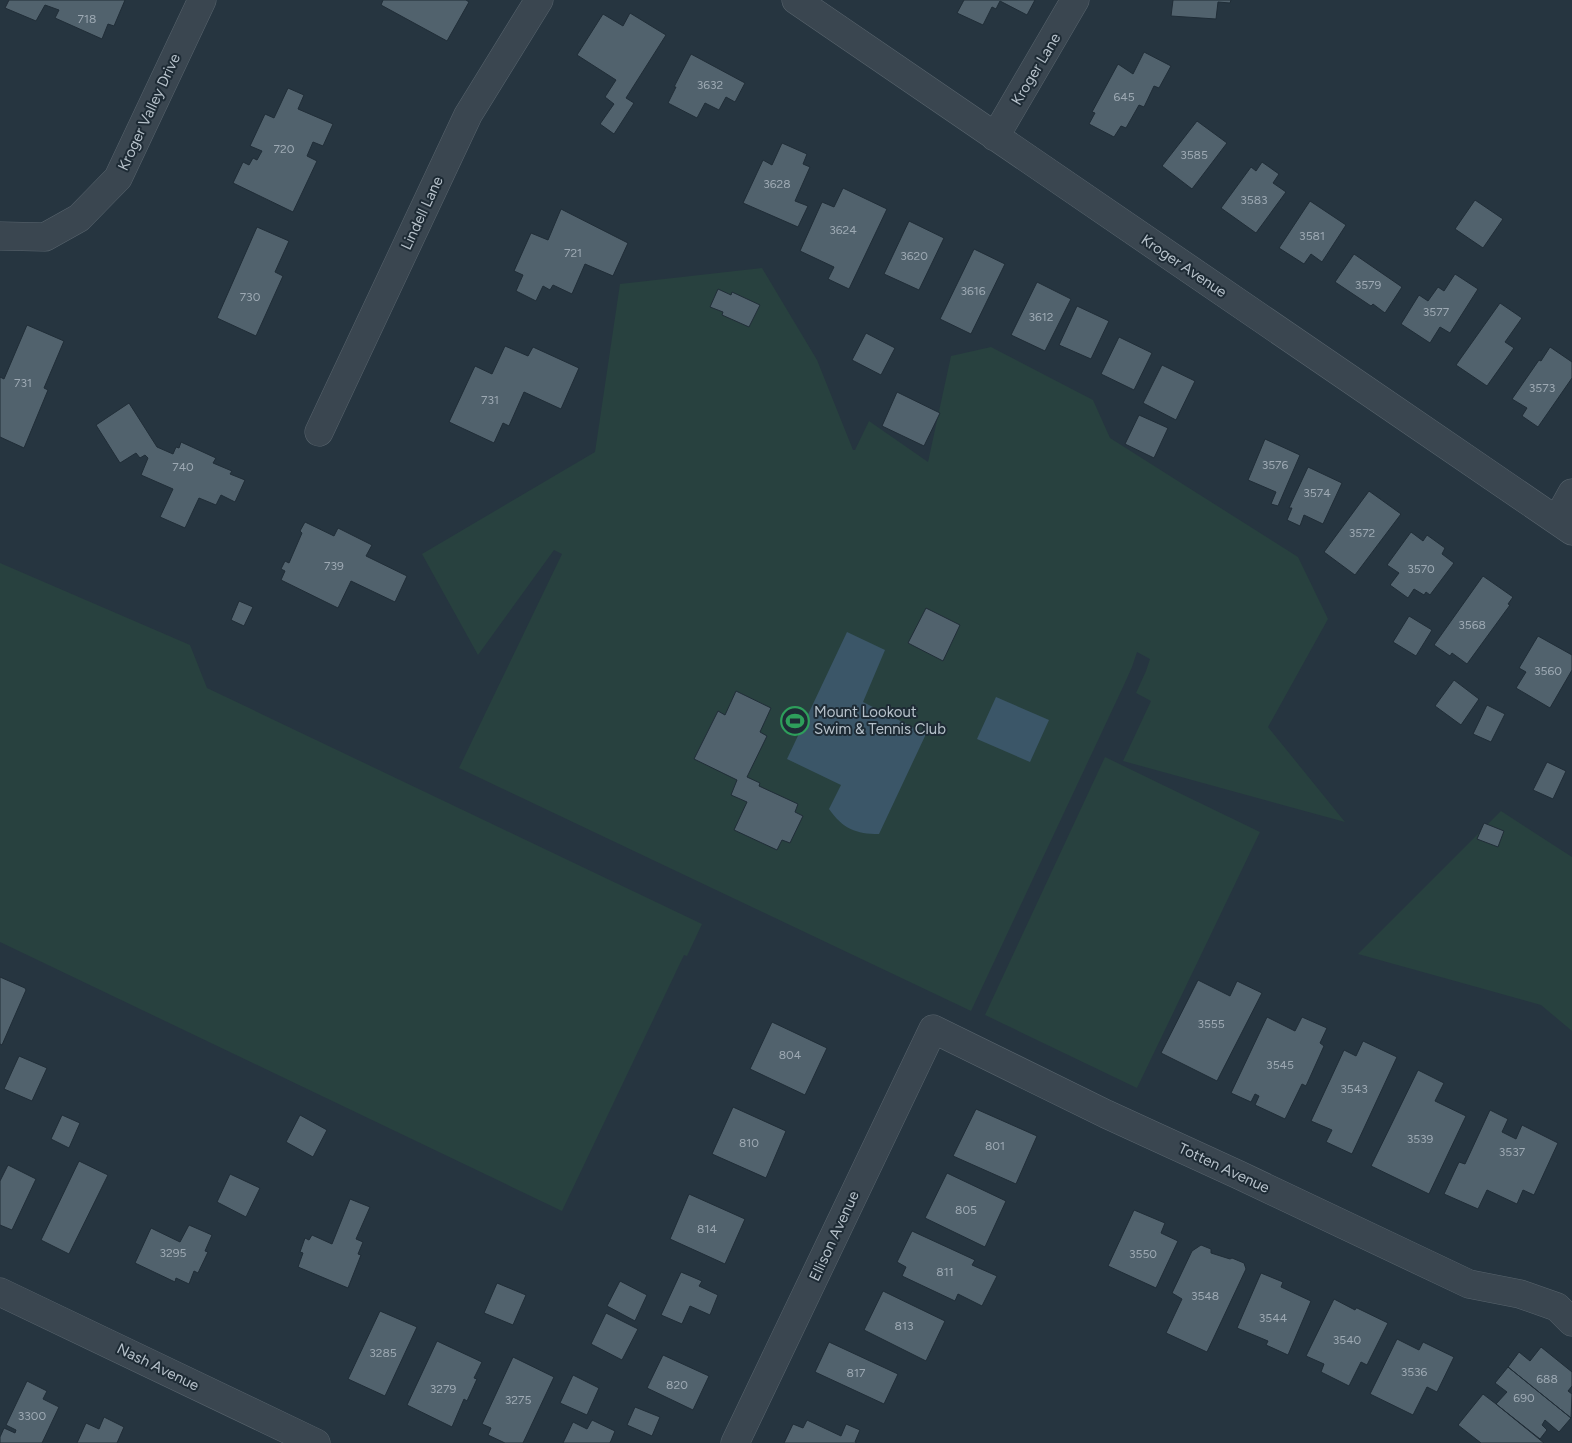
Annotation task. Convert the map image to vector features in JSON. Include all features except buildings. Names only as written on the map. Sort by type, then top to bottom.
[{"type":"street","name":"Kroger Valley Drive","points":[[0,236],[45,236],[79,218],[118,178],[202,0]]},
{"type":"street","name":"Lindell Lane","points":[[319,432],[468,115],[539,0]]},
{"type":"street","name":"Kroger Avenue","points":[[796,0],[1564,525]]},
{"type":"street","name":"Kroger Lane","points":[[995,137],[1075,0]]},
{"type":"street","points":[[1564,525],[1572,493]]},
{"type":"street","name":"Totten Avenue","points":[[933,1029],[1106,1114],[1174,1144],[1469,1284],[1520,1294],[1557,1307],[1572,1322]]},
{"type":"street","name":"Ellison Avenue","points":[[735,1443],[933,1029]]},
{"type":"street","name":"Nash Avenue","points":[[0,1292],[316,1443]]},
{"type":"green space","name":"Mount Lookout Swim & Tennis Club","points":[[762,268],[817,360],[853,450],[855,450],[869,421],[928,462],[951,356],[991,347],[1093,400],[1110,438],[1298,557],[1328,619],[1268,727],[1345,822],[1123,761],[1151,701],[1136,693],[1150,659],[1137,652],[1123,687],[971,1011],[459,768],[562,554],[554,550],[478,655],[422,554],[595,452],[620,284]]},
{"type":"green space","points":[[0,563],[190,645],[207,688],[702,924],[687,956],[684,955],[562,1211],[0,942]]},
{"type":"green space","points":[[1105,757],[1260,832],[1137,1088],[985,1015]]},
{"type":"green space","points":[[1501,811],[1572,857],[1572,1031],[1541,1005],[1358,954]]},
{"type":"water","points":[[847,632],[885,650],[863,702],[926,734],[879,834],[863,833],[845,826],[829,809],[841,785],[787,759]]},
{"type":"water","points":[[996,697],[1049,720],[1030,762],[977,739]]},
{"type":"place","name":"Mount Lookout Swim & Tennis Club","points":[[795,721]]}]
